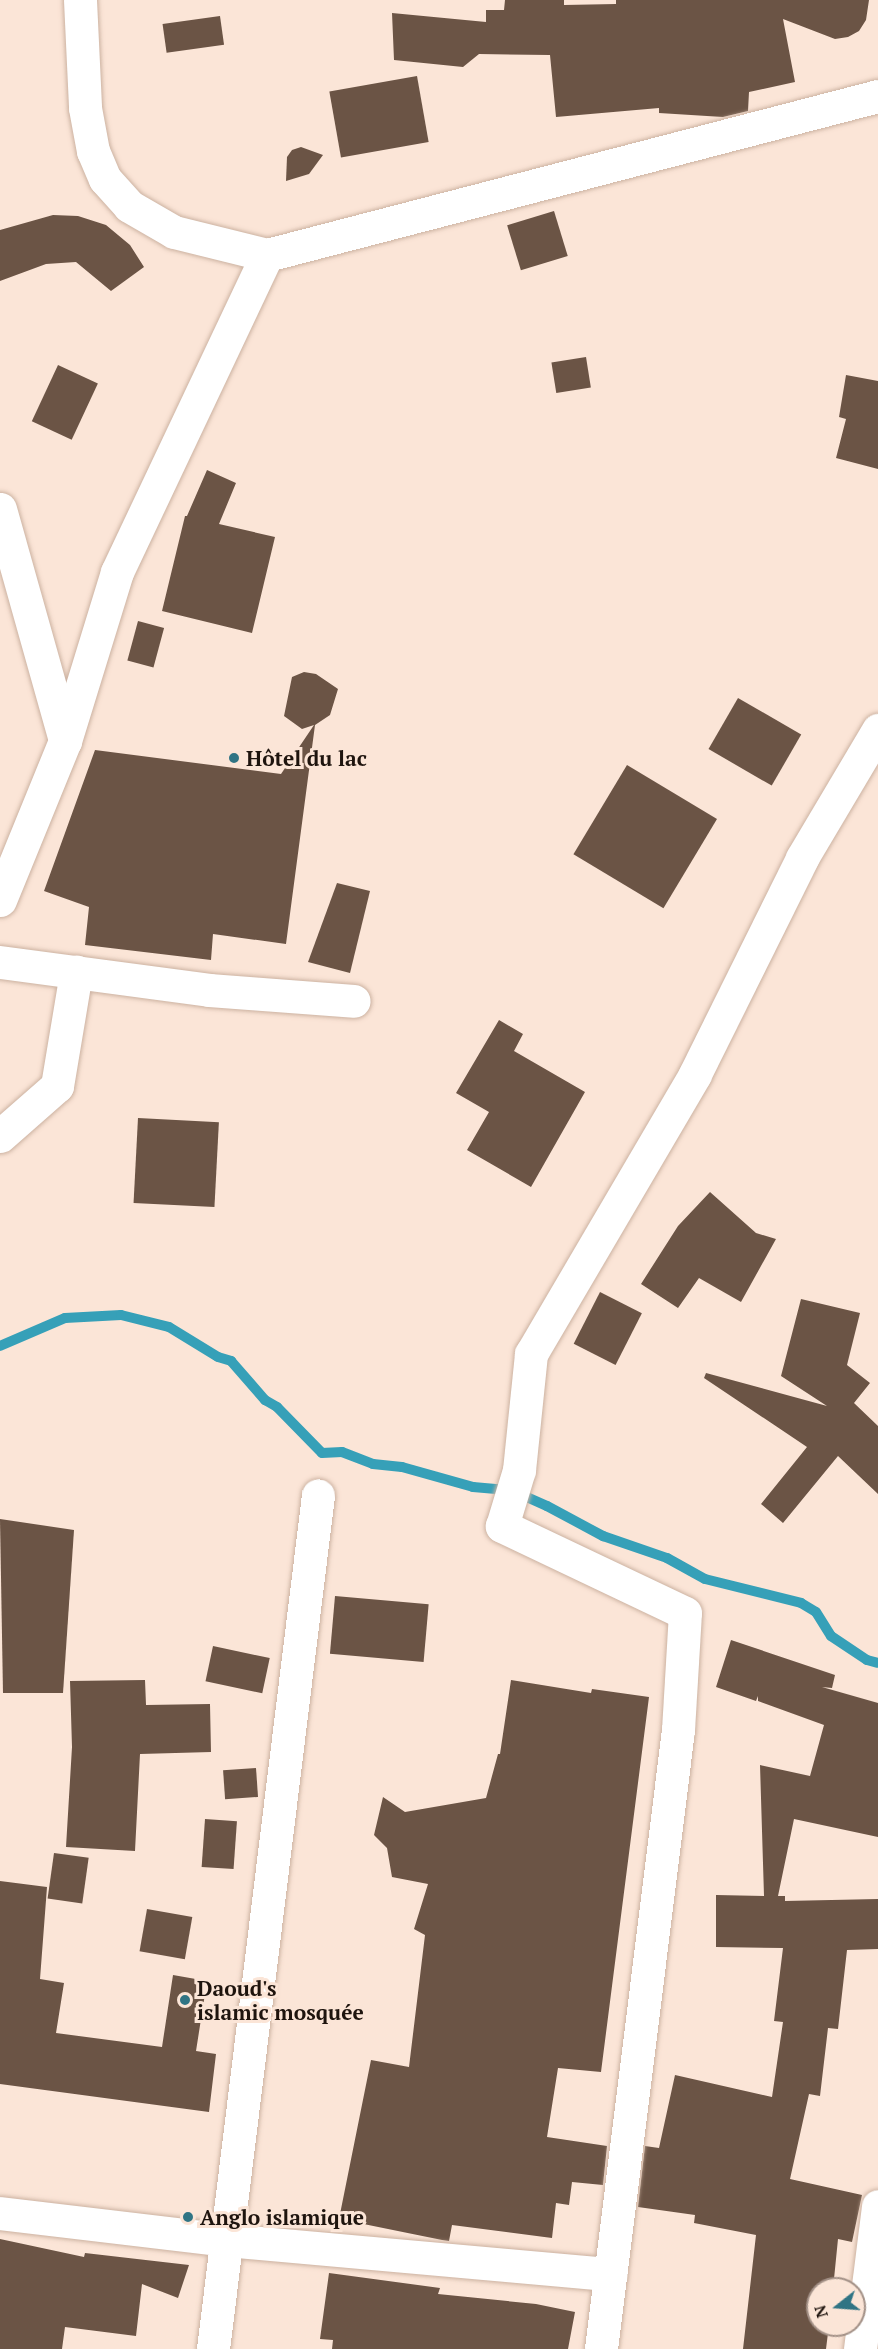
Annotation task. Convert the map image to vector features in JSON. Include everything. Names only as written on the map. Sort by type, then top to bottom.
[{"type":"street","points":[[80,0],[85,108],[93,151],[105,178],[129,206],[174,232],[267,255],[878,96]]},
{"type":"street","points":[[0,900],[65,741],[117,572],[267,255]]},
{"type":"street","points":[[0,509],[11,581],[65,741]]},
{"type":"street","points":[[601,2349],[678,1730],[686,1613],[502,1526],[519,1470],[531,1354],[695,1074],[802,858],[878,730]]},
{"type":"street","points":[[0,962],[209,990],[354,1001]]},
{"type":"street","points":[[0,1136],[57,1086],[76,972]]},
{"type":"street","points":[[213,2349],[318,1495]]},
{"type":"street","points":[[860,2349],[878,2206]]},
{"type":"street","points":[[0,2213],[226,2240],[610,2274]]},
{"type":"building","points":[[505,0],[564,0],[564,5],[616,4],[616,0],[869,0],[866,20],[859,31],[848,37],[835,39],[783,19],[795,82],[749,92],[748,111],[723,117],[659,113],[659,108],[556,117],[550,55],[479,54],[463,67],[394,60],[392,13],[486,22],[486,10],[504,10]]},
{"type":"building","points":[[220,16],[224,45],[167,53],[163,24]]},
{"type":"building","points":[[417,76],[429,142],[341,157],[329,91]]},
{"type":"building","points":[[301,147],[323,155],[309,174],[286,181],[287,157],[292,150]]},
{"type":"building","points":[[554,211],[568,256],[521,270],[507,225]]},
{"type":"building","points":[[53,215],[78,216],[106,225],[130,245],[144,267],[111,291],[76,262],[46,264],[0,281],[0,230]]},
{"type":"building","points":[[586,357],[591,388],[556,393],[551,362]]},
{"type":"building","points":[[58,365],[98,384],[72,440],[32,421]]},
{"type":"building","points":[[846,375],[878,381],[878,469],[836,458],[846,419],[839,417]]},
{"type":"building","points":[[207,470],[236,483],[219,524],[275,537],[252,633],[162,611],[185,516],[187,516]]},
{"type":"building","points":[[138,621],[164,628],[153,668],[127,661]]},
{"type":"building","points":[[304,672],[316,674],[338,689],[330,715],[315,725],[286,944],[213,934],[211,960],[85,945],[89,907],[44,891],[95,750],[281,774],[314,725],[302,729],[284,716],[292,677]]},
{"type":"building","points":[[738,698],[801,734],[772,786],[708,749]]},
{"type":"building","points":[[627,765],[717,819],[663,908],[573,854]]},
{"type":"building","points":[[337,883],[370,891],[350,973],[308,962]]},
{"type":"building","points":[[499,1020],[523,1034],[514,1051],[585,1092],[531,1187],[467,1150],[489,1112],[456,1093]]},
{"type":"building","points":[[138,1118],[219,1122],[214,1207],[134,1203]]},
{"type":"building","points":[[710,1192],[756,1233],[776,1239],[741,1302],[699,1278],[678,1308],[641,1284],[678,1226]]},
{"type":"building","points":[[600,1292],[642,1313],[616,1365],[574,1344]]},
{"type":"building","points":[[801,1299],[860,1313],[847,1365],[870,1383],[854,1403],[878,1426],[878,1494],[838,1456],[783,1523],[761,1504],[807,1447],[704,1378],[706,1373],[827,1406],[781,1376]]},
{"type":"building","points":[[0,1519],[74,1530],[63,1693],[3,1693]]},
{"type":"building","points":[[335,1596],[429,1604],[424,1662],[330,1654]]},
{"type":"building","points":[[731,1640],[835,1675],[832,1688],[822,1687],[878,1703],[878,1837],[794,1819],[778,1896],[785,1896],[785,1901],[878,1899],[878,1949],[847,1950],[838,2029],[828,2028],[820,2096],[809,2094],[790,2179],[862,2195],[852,2242],[838,2239],[834,2277],[806,2277],[806,2337],[828,2337],[826,2349],[743,2349],[756,2235],[694,2223],[695,2215],[638,2207],[645,2146],[659,2148],[675,2075],[772,2097],[783,2022],[774,2021],[783,1948],[716,1947],[716,1895],[764,1896],[760,1765],[810,1776],[824,1725],[758,1701],[758,1696],[756,1701],[716,1687]]},
{"type":"building","points":[[213,1646],[270,1658],[262,1693],[206,1681]]},
{"type":"building","points":[[145,1680],[146,1705],[210,1704],[211,1752],[140,1754],[135,1851],[66,1847],[72,1747],[70,1681]]},
{"type":"building","points":[[511,1680],[591,1693],[592,1689],[649,1697],[601,2072],[558,2068],[547,2137],[607,2146],[603,2185],[572,2182],[569,2205],[556,2203],[552,2238],[452,2225],[449,2241],[339,2219],[371,2060],[409,2067],[425,1935],[414,1929],[428,1884],[392,1877],[387,1848],[374,1835],[383,1797],[405,1812],[486,1798],[498,1754],[500,1754]]},
{"type":"building","points":[[256,1768],[258,1797],[225,1799],[223,1770]]},
{"type":"building","points":[[205,1819],[237,1821],[234,1869],[202,1867]]},
{"type":"building","points":[[54,1853],[89,1858],[82,1903],[48,1899]]},
{"type":"building","points":[[0,1881],[47,1887],[40,1979],[64,1983],[56,2033],[162,2047],[173,1975],[207,1981],[196,2051],[216,2054],[209,2112],[0,2084]]},
{"type":"building","points":[[147,1909],[192,1917],[185,1959],[140,1951]]},
{"type":"building","points":[[0,2239],[84,2257],[85,2253],[189,2265],[178,2298],[142,2284],[136,2336],[65,2327],[62,2349],[0,2349]]},
{"type":"building","points":[[329,2273],[440,2288],[438,2294],[536,2304],[575,2312],[568,2349],[332,2349],[333,2340],[320,2339]]},
{"type":"waterway","points":[[0,1346],[65,1318],[121,1315],[169,1327],[218,1357],[231,1361],[265,1400],[277,1407],[322,1453],[342,1452],[373,1464],[402,1467],[473,1487],[511,1490],[603,1536],[667,1558],[705,1579],[801,1603],[816,1612],[831,1636],[867,1660],[878,1663]]},
{"type":"place","name":"Hôtel du lac","points":[[234,758]]},
{"type":"place","name":"Daoud's islamic mosquée","points":[[185,2000]]},
{"type":"place","name":"Anglo islamique","points":[[188,2217]]}]
